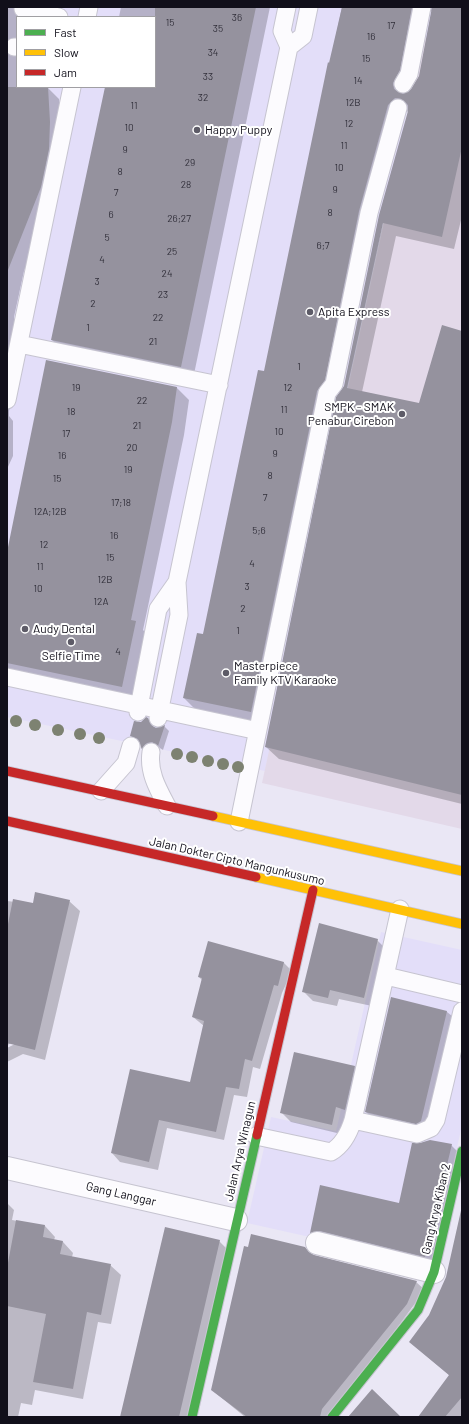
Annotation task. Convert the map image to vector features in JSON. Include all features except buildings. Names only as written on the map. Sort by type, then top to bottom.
[{"type":"main road","points":[[7,771],[462,871]]},
{"type":"main road","name":"Jalan Dokter Cipto Mangunkusumo","points":[[7,821],[462,924]]},
{"type":"main road","name":"Jalan Arya Winagun","points":[[192,1417],[236,1220],[313,890]]},
{"type":"main road","name":"Gang Arya Kiban 2","points":[[332,1417],[373,1368],[418,1310],[434,1272],[462,1151]]},
{"type":"street","name":"Gang Langgar","points":[[7,1168],[236,1220]]},
{"type":"street","points":[[317,1243],[434,1272]]},
{"type":"lane","points":[[159,714],[179,615],[177,582],[289,47],[282,31],[287,7]]},
{"type":"lane","points":[[289,47],[303,36],[309,7]]},
{"type":"lane","points":[[23,9],[54,16]]},
{"type":"lane","points":[[403,84],[409,74],[423,18]]},
{"type":"lane","points":[[7,400],[72,88]]},
{"type":"lane","points":[[239,822],[327,393],[334,384],[369,213],[398,108]]},
{"type":"lane","points":[[19,344],[218,385]]},
{"type":"lane","points":[[138,709],[158,609],[177,582]]},
{"type":"lane","points":[[7,677],[159,714],[249,729]]},
{"type":"lane","points":[[101,791],[126,763],[131,746]]},
{"type":"lane","points":[[151,752],[150,766],[158,789],[167,806]]},
{"type":"lane","points":[[256,1136],[331,1152],[338,1148],[344,1141],[353,1120],[373,1053],[386,976],[400,909]]},
{"type":"lane","points":[[386,976],[462,994]]},
{"type":"lane","points":[[353,1120],[417,1134],[431,1128],[436,1120],[441,1068],[462,1011]]},
{"type":"shaded area","points":[[7,7],[462,7],[462,45],[423,38],[265,771],[7,717]]},
{"type":"shaded area","name":"SMPK - SMAK Penabur Cirebon","points":[[424,38],[462,45],[462,829],[262,783]]},
{"type":"shaded area","points":[[381,932],[462,950],[462,1125],[431,1264],[247,1223],[271,1117],[336,1131]]},
{"type":"traffic: fast","points":[[192,1417],[257,1135]]},
{"type":"traffic: fast","points":[[332,1417],[418,1310],[434,1272],[462,1151]]},
{"type":"traffic: slow","points":[[213,816],[462,871]]},
{"type":"traffic: slow","points":[[256,877],[462,924]]},
{"type":"traffic: jam","points":[[7,771],[213,816]]},
{"type":"traffic: jam","points":[[7,821],[256,877]]},
{"type":"traffic: jam","points":[[257,1135],[313,890]]},
{"type":"place","name":"Happy Puppy","points":[[197,130]]},
{"type":"place","name":"Apita Express","points":[[310,312]]},
{"type":"place","name":"SMPK - SMAK Penabur Cirebon","points":[[402,414]]},
{"type":"place","name":"Audy Dental","points":[[25,629]]},
{"type":"place","name":"Selfie Time","points":[[71,642]]},
{"type":"place","name":"Masterpiece Family KTV Karaoke","points":[[226,673]]}]
